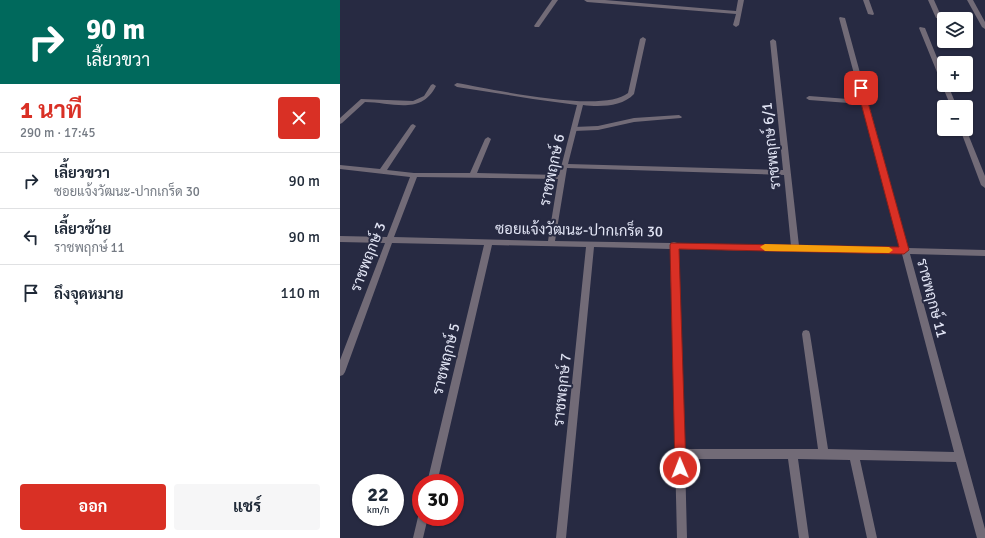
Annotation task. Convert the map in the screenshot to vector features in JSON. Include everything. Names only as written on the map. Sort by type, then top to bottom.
[{"type":"street","points":[[537,26],[555,0]]},
{"type":"street","points":[[587,0],[740,13]]},
{"type":"street","points":[[736,25],[740,13],[741,0]]},
{"type":"street","points":[[866,0],[871,14]]},
{"type":"street","points":[[931,0],[937,14]]},
{"type":"street","points":[[970,0],[985,27]]},
{"type":"street","name":"ราชพฤกษ์ 11","points":[[842,18],[982,538]]},
{"type":"street","points":[[922,28],[937,65]]},
{"type":"street","points":[[457,85],[580,104],[622,101],[628,98],[631,94],[643,39]]},
{"type":"street","name":"ราชพฤกษ์ 6/1","points":[[773,41],[795,248]]},
{"type":"street","points":[[340,122],[363,100],[410,104],[420,102],[427,97],[433,86]]},
{"type":"street","points":[[809,98],[864,102]]},
{"type":"street","name":"ราชพฤกษ์ 6","points":[[551,243],[564,166],[580,104]]},
{"type":"street","points":[[574,129],[598,128],[634,120],[679,117]]},
{"type":"street","points":[[382,172],[413,126]]},
{"type":"street","points":[[966,136],[985,185]]},
{"type":"street","points":[[472,176],[488,139]]},
{"type":"street","points":[[564,166],[787,173]]},
{"type":"street","points":[[340,168],[414,175],[562,177]]},
{"type":"street","name":"ราชพฤกษ์ 3","points":[[340,372],[414,175]]},
{"type":"street","name":"ซอยแจ้งวัฒนะ-ปากเกร็ด 30","points":[[340,239],[674,245],[985,253]]},
{"type":"street","name":"ราชพฤกษ์ 5","points":[[434,474],[489,242]]},
{"type":"street","name":"ราชพฤกษ์ 7","points":[[561,538],[590,244]]},
{"type":"street","points":[[674,245],[682,538]]},
{"type":"street","points":[[806,334],[824,454]]},
{"type":"street","points":[[680,454],[854,454],[960,457]]},
{"type":"street","points":[[854,454],[872,538]]},
{"type":"street","points":[[792,455],[804,538]]},
{"type":"street","points":[[418,538],[421,526]]},
{"type":"slow traffic","points":[[765,247],[889,250]]},
{"type":"route","points":[[680,468],[674,245],[904,250],[861,88]]}]
